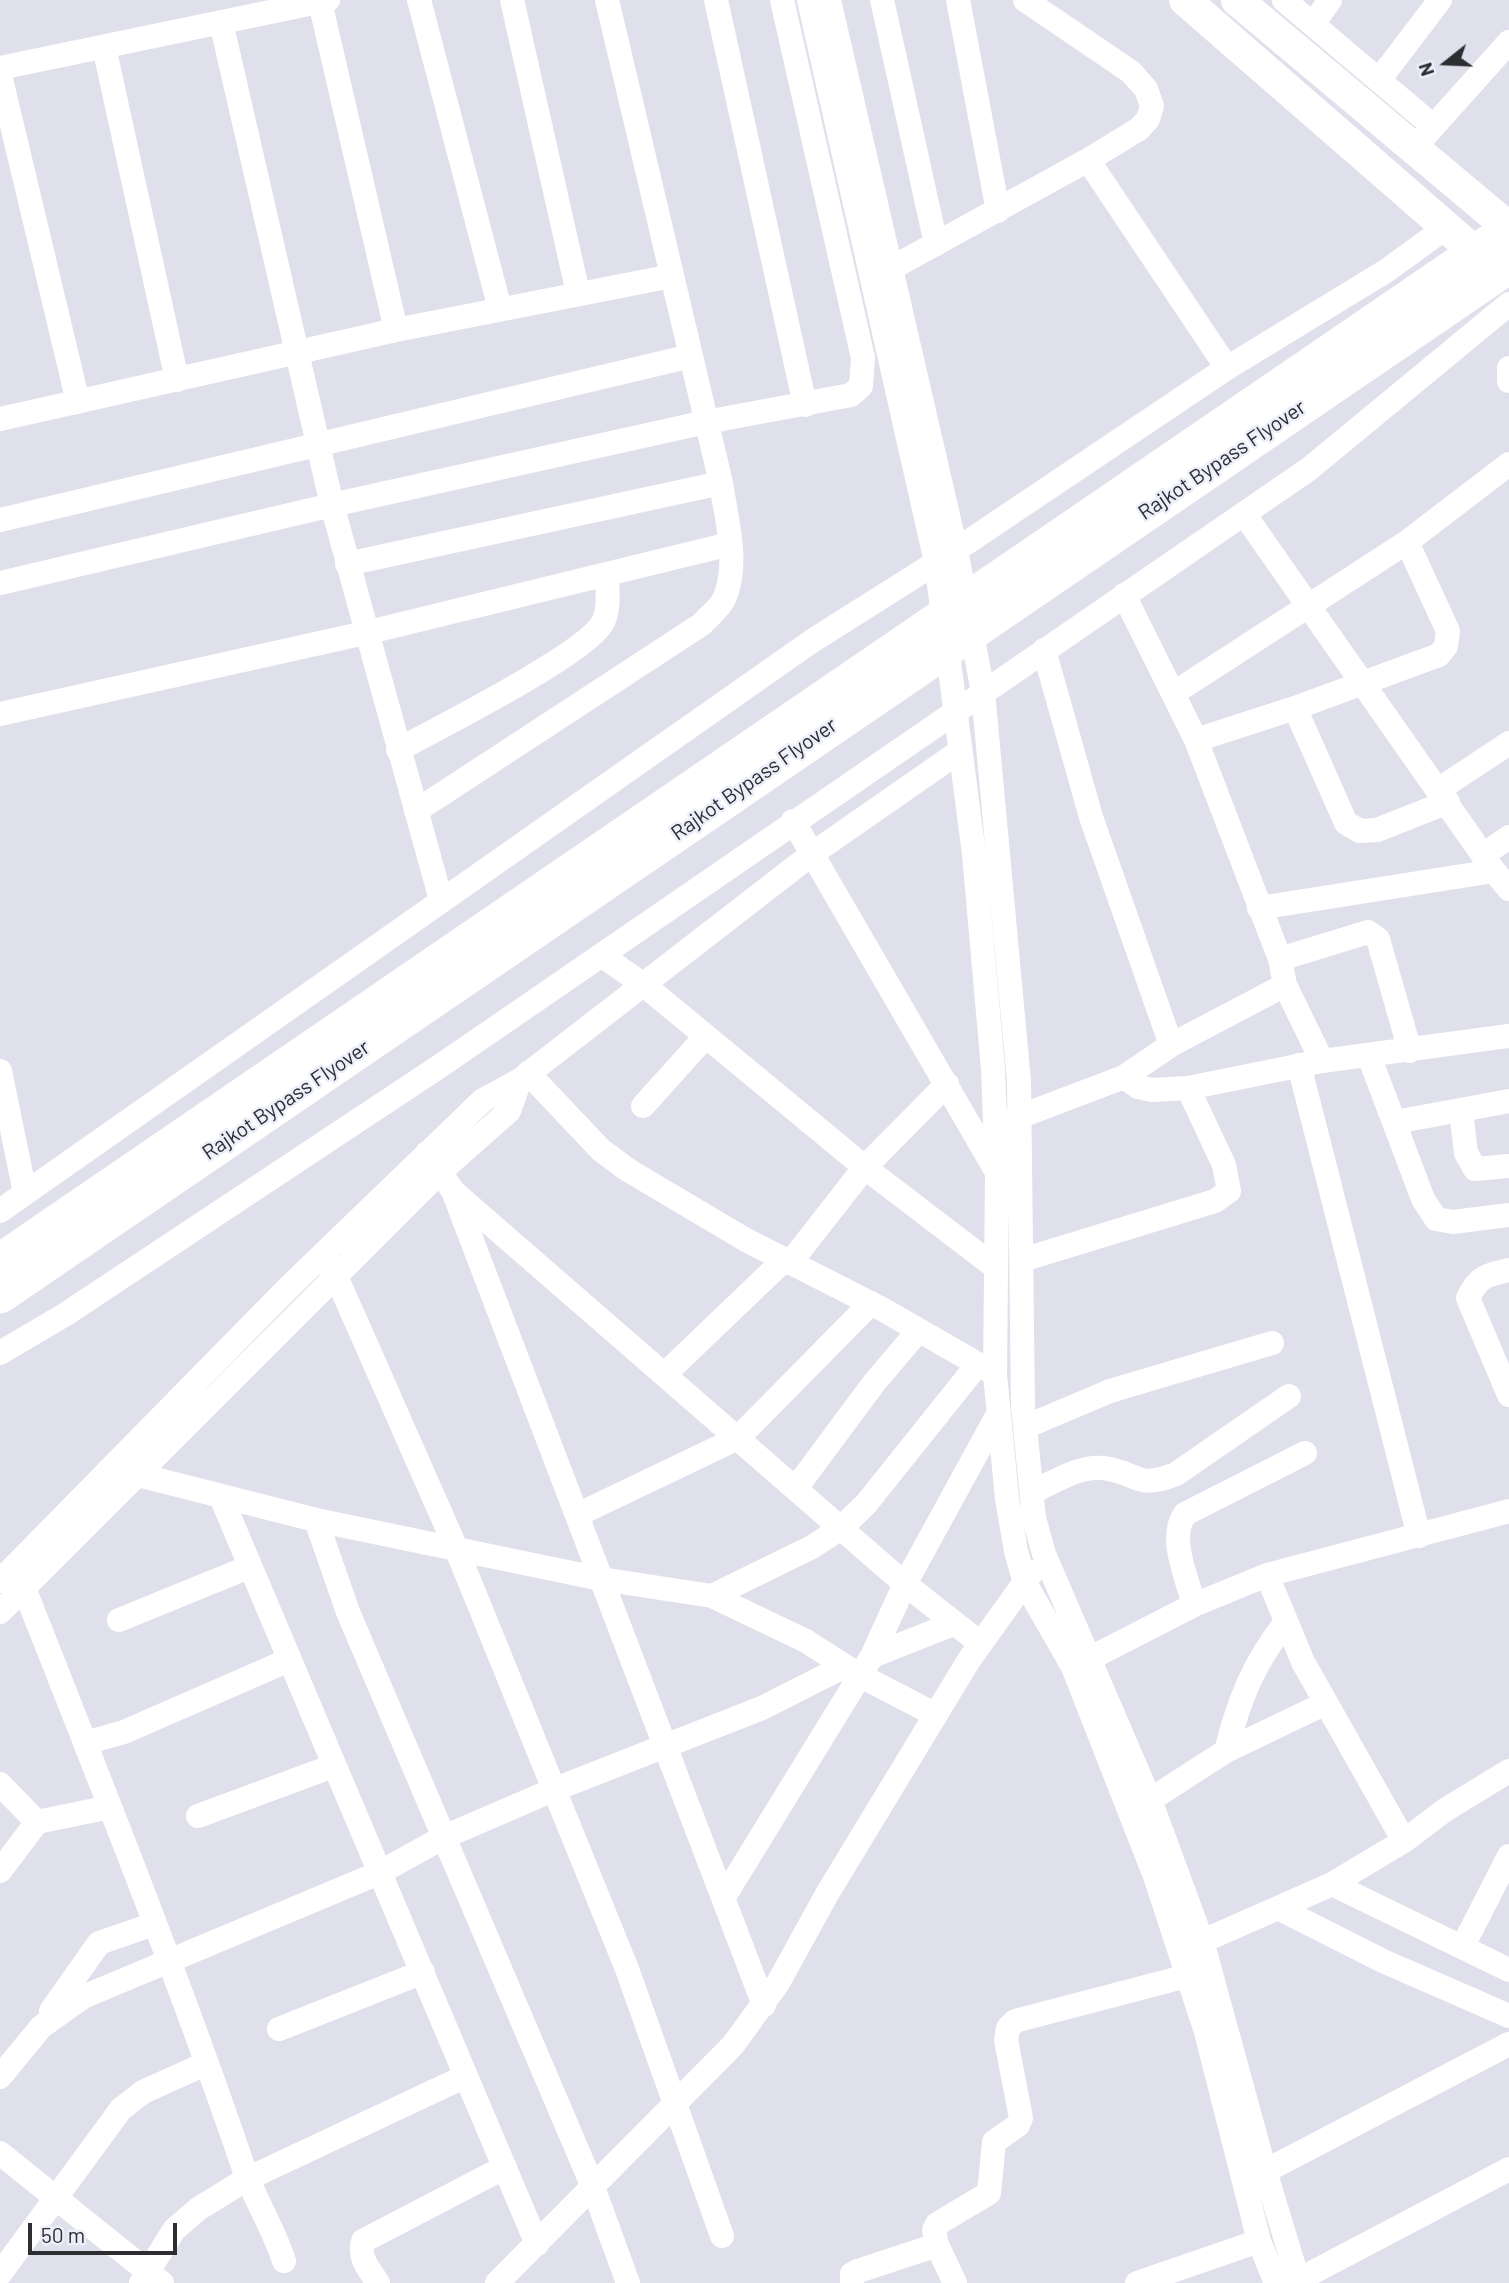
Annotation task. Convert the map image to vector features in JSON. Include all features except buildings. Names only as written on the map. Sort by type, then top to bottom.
[{"type":"highway","points":[[1496,275],[1509,229]]},
{"type":"highway","name":"Rajkot Bypass Flyover","points":[[0,1262],[1426,287],[1496,275]]},
{"type":"highway","name":"Rajkot Bypass Flyover","points":[[0,1295],[1496,275]]},
{"type":"main road","points":[[1185,0],[1448,226],[1496,275]]},
{"type":"main road","points":[[1237,0],[1424,138],[1509,229]]},
{"type":"street","points":[[419,0],[500,309]]},
{"type":"street","points":[[512,0],[578,293]]},
{"type":"street","points":[[416,811],[702,624],[723,600],[729,578],[730,544],[721,483],[607,0]]},
{"type":"street","points":[[716,0],[805,405]]},
{"type":"street","points":[[0,583],[332,505],[706,422],[851,395],[861,386],[863,358],[782,0]]},
{"type":"street","points":[[809,0],[946,556],[983,692],[1021,1115],[1025,1427],[1034,1518],[1081,1663],[1121,1758],[1192,1945],[1187,1976],[1291,2282]]},
{"type":"street","points":[[829,0],[890,269],[946,556],[955,711],[974,854],[993,1069],[997,1173],[995,1267],[986,1369],[997,1416],[1007,1499],[1025,1583],[1081,1663]]},
{"type":"street","points":[[882,0],[936,244]]},
{"type":"street","points":[[958,0],[998,211]]},
{"type":"street","points":[[890,269],[1088,160],[1139,129],[1148,118],[1152,106],[1146,89],[1131,72],[1025,0]]},
{"type":"street","points":[[1284,0],[1379,80],[1424,138],[1509,42]]},
{"type":"street","points":[[1312,24],[1330,0]]},
{"type":"street","points":[[1379,80],[1440,0]]},
{"type":"street","points":[[0,68],[324,1],[396,330]]},
{"type":"street","points":[[220,22],[332,505],[365,633],[441,900]]},
{"type":"street","points":[[104,47],[177,380]]},
{"type":"street","points":[[0,75],[78,402]]},
{"type":"street","points":[[1088,160],[1227,368]]},
{"type":"street","points":[[0,1211],[812,641],[946,556],[1227,368],[1386,271],[1448,226]]},
{"type":"street","points":[[0,1353],[66,1314],[431,1072],[1309,469],[1496,275]]},
{"type":"street","points":[[0,419],[396,330],[672,276]]},
{"type":"street","points":[[0,520],[691,356]]},
{"type":"street","points":[[1509,368],[1509,381]]},
{"type":"street","points":[[1174,693],[1407,542],[1509,464]]},
{"type":"street","points":[[347,564],[721,483]]},
{"type":"street","points":[[1244,514],[1495,872]]},
{"type":"street","points":[[1196,740],[1295,708],[1438,655],[1446,646],[1448,631],[1407,542]]},
{"type":"street","points":[[0,714],[365,633],[730,544]]},
{"type":"street","points":[[398,750],[561,659],[590,639],[603,623],[607,605],[607,575]]},
{"type":"street","points":[[1124,595],[1196,740],[1280,959],[1285,985],[1311,1063],[1419,1536]]},
{"type":"street","points":[[1044,650],[1091,817],[1171,1045]]},
{"type":"street","points":[[1295,708],[1336,806],[1346,822],[1360,831],[1377,830],[1443,796],[1509,743]]},
{"type":"street","points":[[0,1612],[11,1580],[111,1468],[328,1267],[509,1111],[524,1077],[813,854],[960,751]]},
{"type":"street","points":[[793,821],[997,1173]]},
{"type":"street","points":[[1495,872],[1509,837]]},
{"type":"street","points":[[1259,908],[1495,872]]},
{"type":"street","points":[[1280,959],[1354,934],[1368,932],[1378,939],[1410,1051]]},
{"type":"street","points":[[601,955],[644,985],[866,1167],[995,1267]]},
{"type":"street","points":[[995,1127],[1124,1077],[1171,1045],[1285,985]]},
{"type":"street","points":[[643,1106],[706,1036]]},
{"type":"street","points":[[1124,1077],[1138,1087],[1153,1090],[1188,1088],[1311,1063],[1509,1036]]},
{"type":"street","points":[[1368,1056],[1423,1199],[1436,1219],[1453,1222],[1509,1215]]},
{"type":"street","points":[[0,1071],[25,1193]]},
{"type":"street","points":[[524,1077],[601,1150],[628,1170],[787,1261],[871,1303],[986,1369]]},
{"type":"street","points":[[665,1374],[787,1261],[866,1167],[947,1084]]},
{"type":"street","points":[[1022,1260],[1215,1201],[1229,1191],[1224,1165],[1188,1088]]},
{"type":"street","points":[[1395,1122],[1461,1112],[1509,1101]]},
{"type":"street","points":[[1461,1112],[1466,1153],[1475,1169],[1509,1167]]},
{"type":"street","points":[[440,1172],[905,1584],[953,1624],[981,1643]]},
{"type":"street","points":[[440,1172],[577,1515],[764,2005]]},
{"type":"street","points":[[11,1580],[137,1475],[328,1267]]},
{"type":"street","points":[[328,1267],[456,1548],[627,1969],[722,2236]]},
{"type":"street","points":[[1509,1270],[1485,1275],[1475,1282],[1468,1298],[1509,1395]]},
{"type":"street","points":[[577,1515],[738,1438],[871,1303]]},
{"type":"street","points":[[796,1488],[874,1383],[919,1330]]},
{"type":"street","points":[[1025,1427],[1110,1391],[1272,1343]]},
{"type":"street","points":[[712,1597],[812,1547],[841,1528],[986,1369]]},
{"type":"street","points":[[1032,1492],[1087,1469],[1103,1468],[1142,1482],[1176,1474],[1289,1396]]},
{"type":"street","points":[[724,1897],[859,1666],[997,1416]]},
{"type":"street","points":[[1194,1605],[1178,1540],[1177,1525],[1185,1514],[1306,1452]]},
{"type":"street","points":[[111,1468],[316,1520],[601,1579],[712,1597],[859,1666],[936,1715]]},
{"type":"street","points":[[221,1497],[537,2244]]},
{"type":"street","points":[[1081,1663],[1194,1605],[1267,1575],[1509,1511]]},
{"type":"street","points":[[316,1520],[348,1612],[593,2187],[628,2283]]},
{"type":"street","points":[[497,2283],[733,2045],[764,2005],[936,1715],[981,1643],[1044,1554]]},
{"type":"street","points":[[119,1620],[249,1566]]},
{"type":"street","points":[[1267,1575],[1286,1622],[1326,1703],[1405,1841]]},
{"type":"street","points":[[11,1580],[85,1743],[207,2063],[247,2179],[284,2261]]},
{"type":"street","points":[[1226,1751],[1250,1676],[1261,1654],[1286,1622]]},
{"type":"street","points":[[0,2077],[7,2052],[83,1997],[379,1873],[444,1837],[553,1790],[762,1708],[953,1624]]},
{"type":"street","points":[[85,1743],[124,1732],[289,1661]]},
{"type":"street","points":[[1150,1800],[1226,1751],[1326,1703]]},
{"type":"street","points":[[1121,1758],[1150,1800],[1192,1945],[1254,2177],[1259,2241],[1291,2282]]},
{"type":"street","points":[[198,1816],[333,1766]]},
{"type":"street","points":[[1192,1945],[1332,1884],[1405,1841],[1445,1810],[1509,1771]]},
{"type":"street","points":[[0,1784],[37,1822]]},
{"type":"street","points":[[0,1871],[37,1822],[110,1807]]},
{"type":"street","points":[[1463,1946],[1509,1856]]},
{"type":"street","points":[[1332,1884],[1509,1970]]},
{"type":"street","points":[[1278,1908],[1396,1967],[1509,2016]]},
{"type":"street","points":[[41,2026],[99,1943],[154,1924]]},
{"type":"street","points":[[279,2029],[423,1972]]},
{"type":"street","points":[[955,2283],[937,2245],[934,2230],[937,2224],[989,2193],[995,2142],[1018,2125],[1021,2118],[1006,2040],[1007,2028],[1015,2021],[1027,2017],[1187,1976]]},
{"type":"street","points":[[1254,2177],[1509,2044]]},
{"type":"street","points":[[0,2274],[121,2109],[132,2099],[207,2063]]},
{"type":"street","points":[[0,2153],[57,2196],[151,2279],[174,2230],[186,2218],[247,2179],[466,2076]]},
{"type":"street","points":[[378,2283],[363,2261],[360,2251],[363,2241],[505,2166]]},
{"type":"street","points":[[1291,2282],[1509,2169]]},
{"type":"street","points":[[1137,2283],[1259,2241]]},
{"type":"street","points":[[852,2283],[852,2274],[858,2271],[937,2245]]}]
